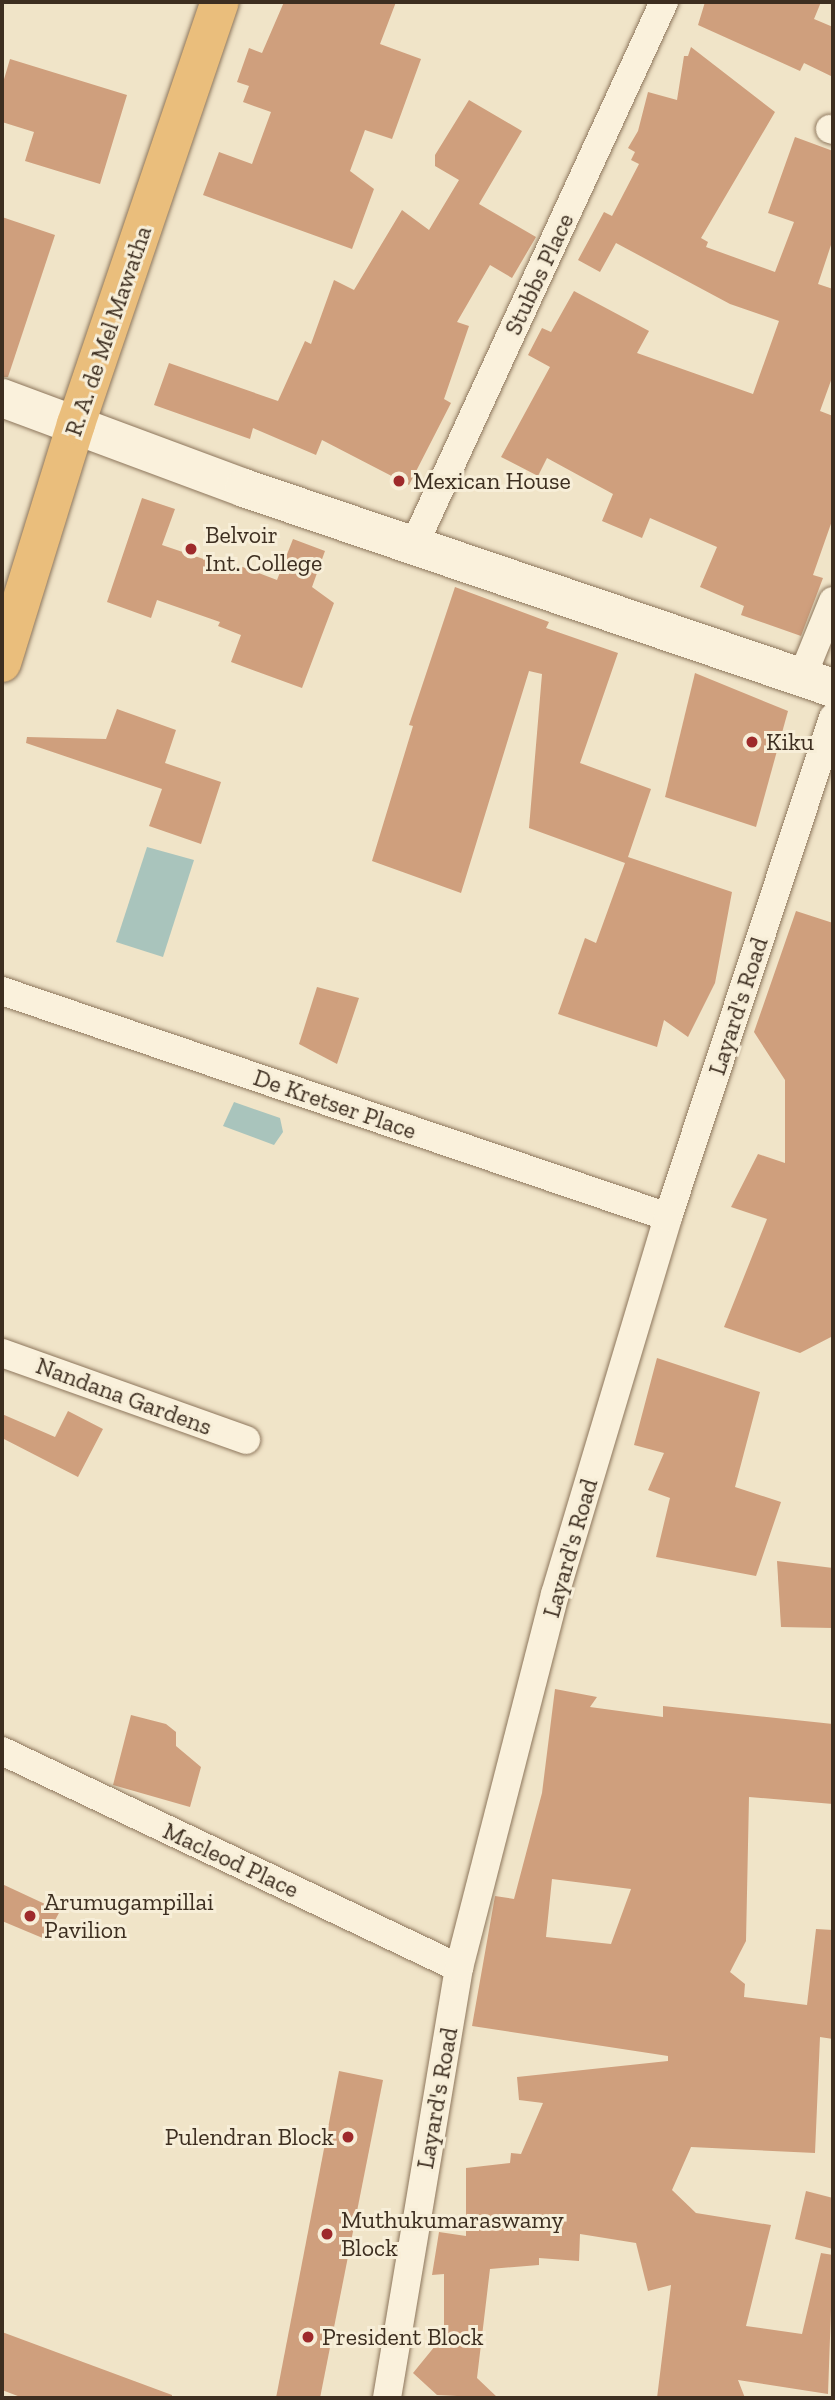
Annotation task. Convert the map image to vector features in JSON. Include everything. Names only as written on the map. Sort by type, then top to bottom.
[{"type":"highway","name":"R. A. de Mel Mawatha","points":[[2,663],[76,424],[220,2]]},
{"type":"main road","points":[[2,398],[244,488],[818,682]]},
{"type":"street","name":"Stubbs Place","points":[[414,545],[664,2]]},
{"type":"street","points":[[818,682],[833,601]]},
{"type":"street","name":"Layard's Road","points":[[387,2398],[459,1968],[555,1594],[668,1217],[833,718]]},
{"type":"street","name":"De Kretser Place","points":[[2,991],[668,1217]]},
{"type":"street","name":"Nandana Gardens","points":[[2,1353],[246,1440]]},
{"type":"street","name":"Macleod Place","points":[[2,1751],[459,1968]]},
{"type":"water","points":[[147,847],[194,860],[163,957],[116,942]]},
{"type":"water","points":[[234,1102],[280,1118],[283,1132],[274,1145],[223,1126]]},
{"type":"building","points":[[284,2],[396,2],[380,44],[421,59],[392,139],[365,130],[350,171],[374,189],[352,249],[203,195],[219,152],[252,164],[271,112],[243,102],[249,86],[237,82],[249,48],[262,53]]},
{"type":"building","points":[[705,2],[821,2],[814,19],[833,27],[833,77],[804,63],[800,71],[698,25]]},
{"type":"building","points":[[691,47],[775,112],[701,238],[708,242],[706,247],[775,272],[794,222],[768,213],[795,137],[833,151],[833,239],[818,284],[833,289],[833,375],[820,411],[833,416],[833,518],[813,575],[823,578],[801,636],[741,615],[744,606],[700,587],[717,547],[650,518],[642,538],[602,521],[613,494],[547,458],[538,476],[501,457],[550,367],[528,355],[542,328],[551,332],[574,291],[649,331],[637,353],[753,394],[779,321],[730,304],[616,243],[600,272],[578,260],[604,212],[612,216],[639,164],[631,160],[635,152],[628,148],[638,131],[648,92],[677,100],[684,56],[688,56]]},
{"type":"building","points":[[10,59],[127,95],[100,184],[25,161],[34,132],[2,122],[2,86]]},
{"type":"building","points":[[469,100],[522,131],[479,204],[536,237],[512,278],[490,265],[457,322],[469,326],[444,399],[451,403],[409,485],[322,440],[316,455],[253,428],[250,439],[154,405],[169,363],[278,401],[305,341],[311,344],[334,280],[354,290],[402,210],[429,230],[459,180],[435,166],[435,155]]},
{"type":"building","points":[[2,217],[55,235],[8,377],[2,377]]},
{"type":"building","points":[[142,498],[175,509],[162,545],[239,571],[240,566],[277,580],[293,539],[325,551],[312,587],[334,603],[302,688],[231,662],[241,635],[218,626],[220,622],[157,600],[151,618],[107,602]]},
{"type":"building","points":[[455,587],[549,622],[546,628],[618,653],[580,763],[651,789],[628,857],[732,892],[715,983],[688,1037],[664,1020],[657,1047],[558,1014],[585,938],[596,943],[625,863],[529,828],[542,674],[529,671],[461,893],[372,861],[413,726],[409,725]]},
{"type":"building","points":[[695,673],[788,711],[756,827],[665,797]]},
{"type":"building","points":[[117,709],[176,730],[165,763],[221,782],[201,844],[149,826],[162,789],[26,743],[27,737],[106,739]]},
{"type":"building","points":[[796,911],[833,923],[831,1337],[800,1353],[724,1327],[767,1219],[731,1207],[758,1154],[785,1163],[785,1080],[754,1032]]},
{"type":"building","points":[[317,987],[359,998],[337,1064],[299,1044]]},
{"type":"building","points":[[657,1358],[760,1392],[735,1487],[781,1502],[756,1576],[656,1557],[670,1498],[648,1490],[664,1453],[634,1445]]},
{"type":"building","points":[[68,1411],[103,1429],[78,1477],[2,1438],[2,1414],[55,1437]]},
{"type":"building","points":[[777,1561],[833,1568],[833,1628],[781,1627]]},
{"type":"building","points":[[555,1689],[597,1697],[590,1707],[663,1717],[663,1706],[833,1724],[833,1804],[749,1797],[746,1941],[730,1972],[745,1984],[744,1997],[807,2005],[816,1929],[833,1930],[833,2039],[820,2037],[815,2153],[691,2147],[672,2190],[696,2213],[771,2225],[746,2326],[802,2334],[821,2253],[833,2255],[828,2394],[738,2380],[745,2398],[657,2398],[671,2285],[648,2291],[636,2243],[580,2234],[579,2261],[539,2258],[539,2265],[490,2269],[477,2378],[498,2398],[437,2395],[413,2373],[444,2335],[444,2274],[432,2275],[439,2232],[466,2236],[466,2168],[510,2163],[511,2153],[521,2154],[543,2103],[519,2100],[517,2077],[668,2061],[668,2056],[472,2026],[495,1896],[514,1899],[542,1793]],"holes":[[[552,1879],[631,1889],[611,1944],[546,1937]]]},
{"type":"building","points":[[131,1715],[166,1724],[176,1732],[176,1746],[201,1767],[190,1807],[113,1785]]},
{"type":"building","name":"Arumugampillai Pavilion","points":[[2,1884],[60,1911],[45,1939],[2,1921]]},
{"type":"building","points":[[339,2071],[383,2080],[320,2398],[276,2398]]},
{"type":"building","points":[[806,2191],[833,2198],[833,2249],[795,2239]]},
{"type":"building","points":[[2,2332],[172,2395],[172,2398],[23,2398],[2,2390]]},
{"type":"place","name":"Mexican House","points":[[399,481]]},
{"type":"place","name":"Belvoir Int. College","points":[[191,549]]},
{"type":"place","name":"Kiku","points":[[752,742]]},
{"type":"place","name":"Arumugampillai Pavilion","points":[[30,1916]]},
{"type":"place","name":"Pulendran Block","points":[[348,2137]]},
{"type":"place","name":"Muthukumaraswamy Block","points":[[327,2234]]},
{"type":"place","name":"President Block","points":[[308,2337]]}]
